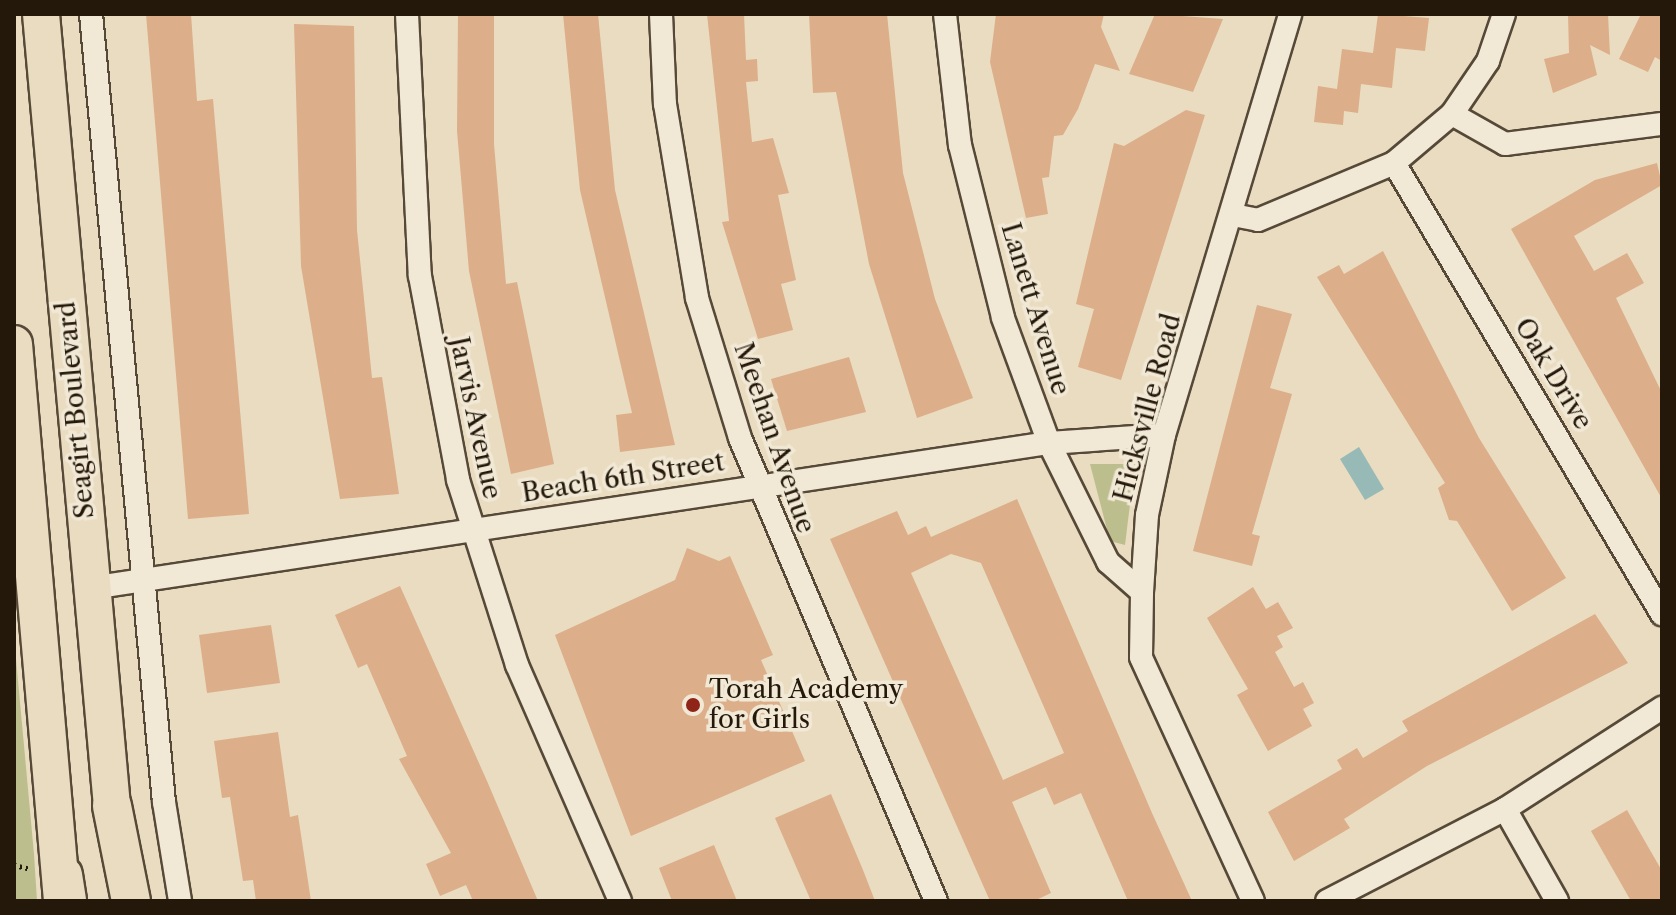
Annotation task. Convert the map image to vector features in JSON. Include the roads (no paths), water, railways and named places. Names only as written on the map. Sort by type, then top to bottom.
[{"type":"highway","points":[[112,806],[117,901]]},
{"type":"highway","points":[[112,806],[131,901]]},
{"type":"main road","name":"Seagirt Boulevard","points":[[41,14],[112,806]]},
{"type":"main road","points":[[14,344],[64,892]]},
{"type":"street","points":[[91,14],[145,580],[180,901]]},
{"type":"street","name":"Jarvis Avenue","points":[[407,14],[420,276],[470,530],[517,665],[620,901]]},
{"type":"street","name":"Meehan Avenue","points":[[661,14],[665,104],[697,298],[755,486],[936,901]]},
{"type":"street","name":"Lanett Avenue","points":[[945,14],[960,145],[1003,318],[1049,443],[1108,562],[1142,592]]},
{"type":"street","name":"Hicksville Road","points":[[1253,901],[1141,657],[1142,592],[1147,515],[1164,435],[1233,215],[1290,14]]},
{"type":"street","points":[[1233,215],[1258,220],[1394,163],[1452,114],[1488,61],[1504,14]]},
{"type":"street","points":[[1452,114],[1505,144],[1662,124]]},
{"type":"street","name":"Oak Drive","points":[[1394,163],[1662,614]]},
{"type":"street","name":"Beach 6th Street","points":[[91,588],[1049,443],[1164,435]]},
{"type":"street","points":[[1327,901],[1505,809],[1662,708]]},
{"type":"street","points":[[1505,809],[1557,901]]},
{"type":"water","points":[[1359,447],[1384,489],[1365,500],[1340,459]]},
{"type":"place","name":"Torah Academy for Girls","points":[[693,705]]}]
